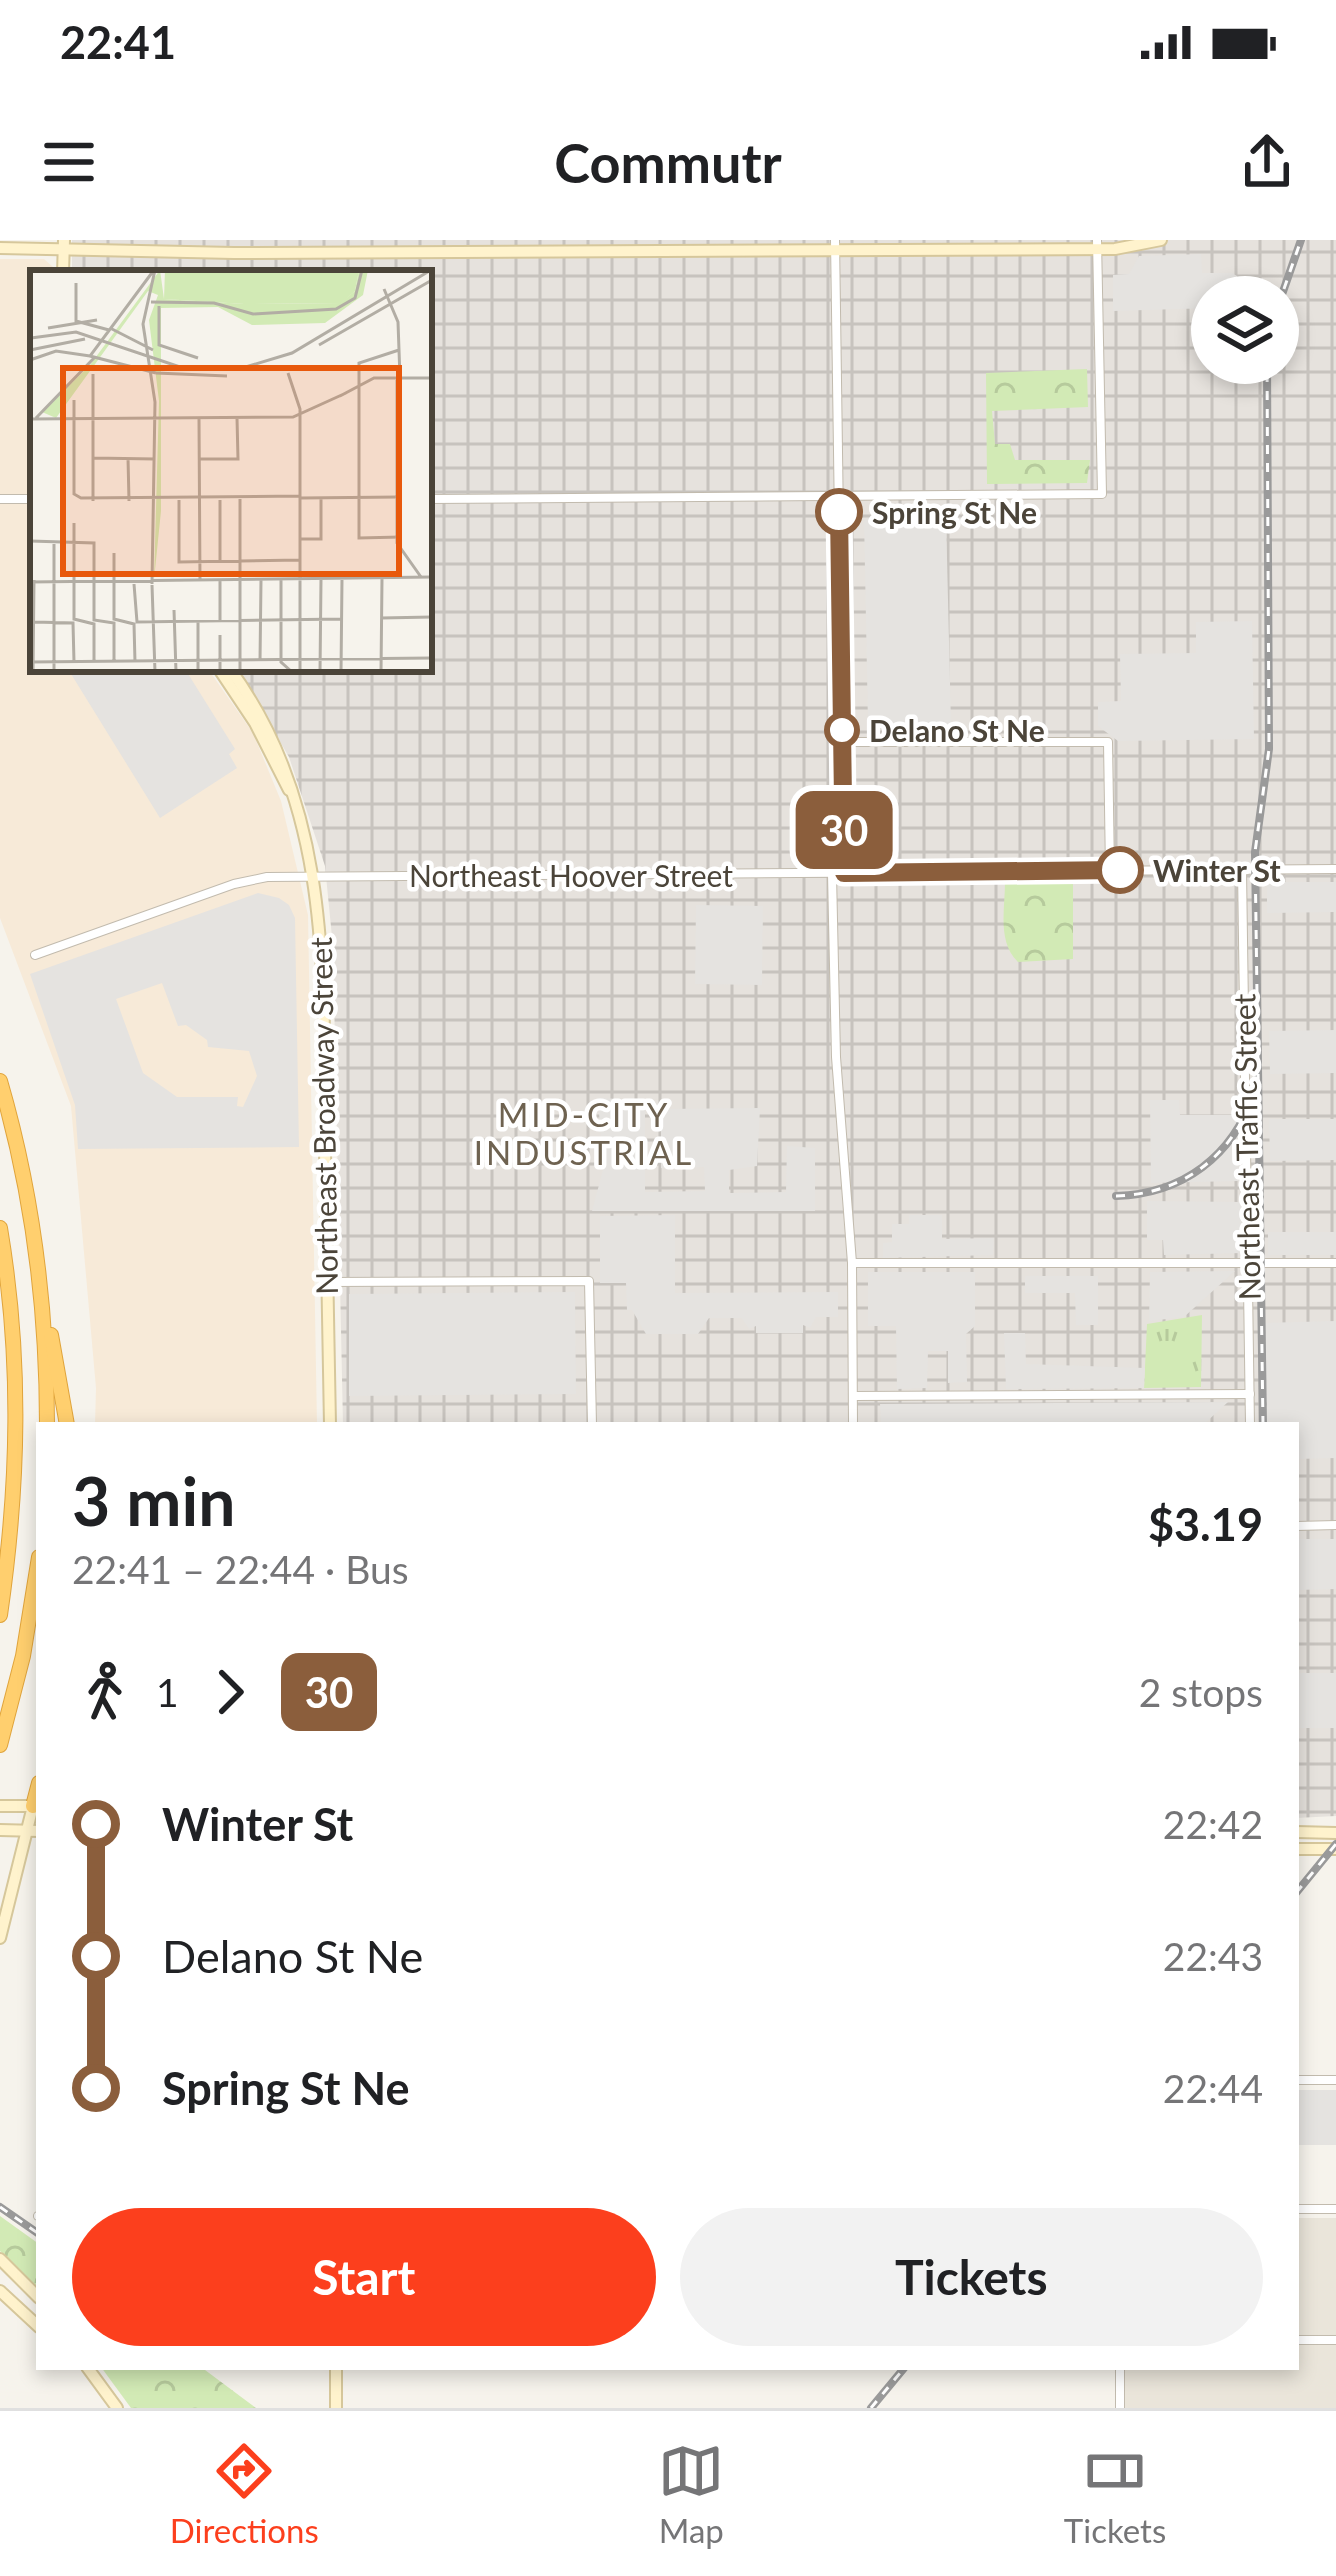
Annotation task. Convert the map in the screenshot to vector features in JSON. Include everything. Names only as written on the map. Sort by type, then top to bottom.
[{"type":"highway","points":[[0,1081],[22,1164],[66,1422]]},
{"type":"highway","points":[[0,1228],[13,1318],[18,1413],[12,1535],[0,1615]]},
{"type":"highway","points":[[43,1294],[47,1422]]},
{"type":"highway","points":[[0,1745],[23,1656],[36,1576]]},
{"type":"main road","points":[[0,248],[64,245],[234,253],[835,245],[1132,248],[1161,240]]},
{"type":"main road","name":"Northeast Broadway Street","points":[[221,672],[255,723],[298,809]]},
{"type":"main road","name":"Northeast Broadway Street","points":[[232,672],[290,776],[315,877],[322,956],[330,1422]]},
{"type":"main road","points":[[0,1806],[36,1806],[33,1831],[0,1938]]},
{"type":"main road","points":[[0,1830],[33,1831]]},
{"type":"main road","points":[[1299,1832],[1336,1833]]},
{"type":"main road","points":[[1299,1849],[1336,1849]]},
{"type":"main road","points":[[0,2259],[36,2295]]},
{"type":"main road","points":[[0,2291],[36,2323]]},
{"type":"main road","points":[[88,2370],[117,2408]]},
{"type":"main road","points":[[336,2370],[336,2408]]},
{"type":"street","points":[[835,245],[844,873]]},
{"type":"street","points":[[432,499],[1102,494],[1097,245]]},
{"type":"street","points":[[0,499],[30,500]]},
{"type":"street","points":[[842,742],[1108,742],[1110,871]]},
{"type":"street","name":"Northeast Hoover Street","points":[[35,955],[248,880],[1336,869]]},
{"type":"street","name":"Northeast Traffic Street","points":[[1242,870],[1250,1422]]},
{"type":"street","points":[[832,874],[836,1057],[852,1263],[853,1422]]},
{"type":"street","points":[[852,1263],[1336,1263]]},
{"type":"street","points":[[326,1282],[590,1281],[592,1422]]},
{"type":"street","points":[[853,1396],[1250,1394]]},
{"type":"street","points":[[1299,1526],[1336,1526]]},
{"type":"street","points":[[1299,2080],[1336,2080]]},
{"type":"street","points":[[1299,2209],[1336,2209]]},
{"type":"street","points":[[1299,2340],[1336,2339]]},
{"type":"street","points":[[1120,2370],[1120,2408]]},
{"type":"shaded area","points":[[72,240],[1336,240],[1336,1816],[1299,1818],[1299,1422],[343,1422],[333,947],[325,866],[289,757],[239,672],[432,672],[432,270],[72,270]]},
{"type":"shaded area","points":[[1201,254],[1202,273],[1237,276],[1191,276],[1191,309],[1113,311],[1113,275],[1129,274],[1139,256]]},
{"type":"shaded area","points":[[0,259],[44,259],[53,270],[30,270],[30,672],[210,672],[253,733],[281,801],[308,915],[317,1422],[95,1422],[71,1106],[0,918]]},
{"type":"shaded area","points":[[946,516],[951,725],[868,726],[864,518]]},
{"type":"shaded area","points":[[1252,621],[1254,739],[1118,741],[1098,726],[1098,702],[1121,701],[1120,654],[1196,653],[1196,622]]},
{"type":"shaded area","points":[[70,672],[187,672],[235,749],[229,754],[237,768],[160,818]]},
{"type":"shaded area","points":[[1267,882],[1336,882],[1336,912],[1267,913]]},
{"type":"shaded area","points":[[258,893],[279,898],[295,918],[299,1147],[78,1149],[75,1105],[30,974]],"holes":[[[162,983],[178,1026],[186,1025],[207,1040],[208,1047],[249,1051],[257,1076],[243,1107],[237,1106],[238,1097],[177,1097],[143,1073],[116,999]]]},
{"type":"shaded area","points":[[696,905],[763,906],[762,985],[695,984]]},
{"type":"shaded area","points":[[1336,1030],[1336,1073],[1270,1074],[1269,1031]]},
{"type":"shaded area","points":[[598,1098],[645,1100],[645,1192],[705,1191],[704,1167],[661,1168],[661,1109],[760,1108],[757,1166],[729,1170],[729,1193],[786,1192],[787,1146],[815,1148],[815,1211],[592,1211],[603,1170]]},
{"type":"shaded area","points":[[1150,1100],[1179,1100],[1180,1115],[1239,1115],[1238,1181],[1151,1183]]},
{"type":"shaded area","points":[[1269,1119],[1336,1119],[1336,1160],[1270,1161]]},
{"type":"shaded area","points":[[1147,1201],[1241,1202],[1242,1253],[1164,1255],[1163,1240],[1147,1240]]},
{"type":"shaded area","points":[[675,1215],[675,1293],[838,1292],[838,1317],[816,1317],[810,1328],[803,1325],[803,1333],[756,1333],[756,1326],[749,1329],[742,1318],[709,1318],[698,1334],[646,1334],[632,1310],[627,1310],[626,1283],[600,1283],[600,1216]]},
{"type":"shaded area","points":[[909,1215],[942,1215],[942,1239],[994,1238],[993,1255],[883,1258],[883,1243],[892,1242],[892,1224],[909,1224]]},
{"type":"shaded area","points":[[1268,1232],[1336,1232],[1336,1255],[1268,1255]]},
{"type":"shaded area","points":[[1235,1271],[1184,1317],[1149,1321],[1150,1272]]},
{"type":"shaded area","points":[[868,1272],[975,1272],[975,1326],[966,1334],[967,1382],[948,1383],[948,1351],[928,1351],[927,1388],[897,1389],[896,1326],[868,1326]]},
{"type":"shaded area","points":[[1025,1276],[1098,1276],[1098,1325],[1076,1325],[1075,1293],[1025,1293]]},
{"type":"shaded area","points":[[575,1292],[576,1394],[349,1396],[349,1294]]},
{"type":"shaded area","points":[[1336,1321],[1336,1458],[1299,1459],[1299,1422],[1267,1422],[1265,1323]]},
{"type":"shaded area","points":[[1004,1333],[1025,1333],[1026,1364],[1145,1368],[1144,1388],[1006,1389]]},
{"type":"shaded area","points":[[1228,1402],[1206,1422],[881,1422],[880,1404]]},
{"type":"shaded area","points":[[1299,1539],[1336,1539],[1336,1589],[1299,1590]]},
{"type":"shaded area","points":[[1299,1673],[1336,1673],[1336,1728],[1299,1728]]},
{"type":"shaded area","points":[[1299,2090],[1336,2090],[1336,2145],[1299,2145]]},
{"type":"shaded area","points":[[1299,2218],[1336,2218],[1336,2408],[1125,2408],[1125,2370],[1299,2370]]},
{"type":"green space","points":[[1087,369],[1088,407],[992,411],[995,444],[1010,444],[1015,460],[1090,460],[1087,483],[987,484],[986,373]]},
{"type":"green space","points":[[1005,882],[1073,882],[1073,959],[1018,962],[1005,935]]},
{"type":"green space","points":[[1202,1315],[1201,1387],[1144,1388],[1147,1324]]},
{"type":"green space","points":[[0,2216],[36,2242],[36,2286],[0,2251]]},
{"type":"green space","points":[[103,2370],[205,2370],[256,2408],[131,2408]]},
{"type":"railway","points":[[1288,276],[1301,240]]},
{"type":"railway","points":[[1263,1422],[1255,852],[1269,749],[1267,384]]},
{"type":"railway","points":[[1116,1196],[1163,1188],[1202,1167],[1233,1135],[1254,1093]]},
{"type":"railway","points":[[1299,1889],[1336,1844]]},
{"type":"railway","points":[[0,2207],[36,2232]]},
{"type":"railway","points":[[871,2408],[903,2370]]},
{"type":"bus line","name":"30","points":[[839,512],[844,873],[1120,870]]},
{"type":"place","name":"Spring St Ne","points":[[839,512]]},
{"type":"place","name":"Delano St Ne","points":[[842,730]]},
{"type":"place","name":"Winter St","points":[[1120,870]]},
{"type":"district","name":"MID-CITY INDUSTRIAL","points":[[584,1133]]}]
